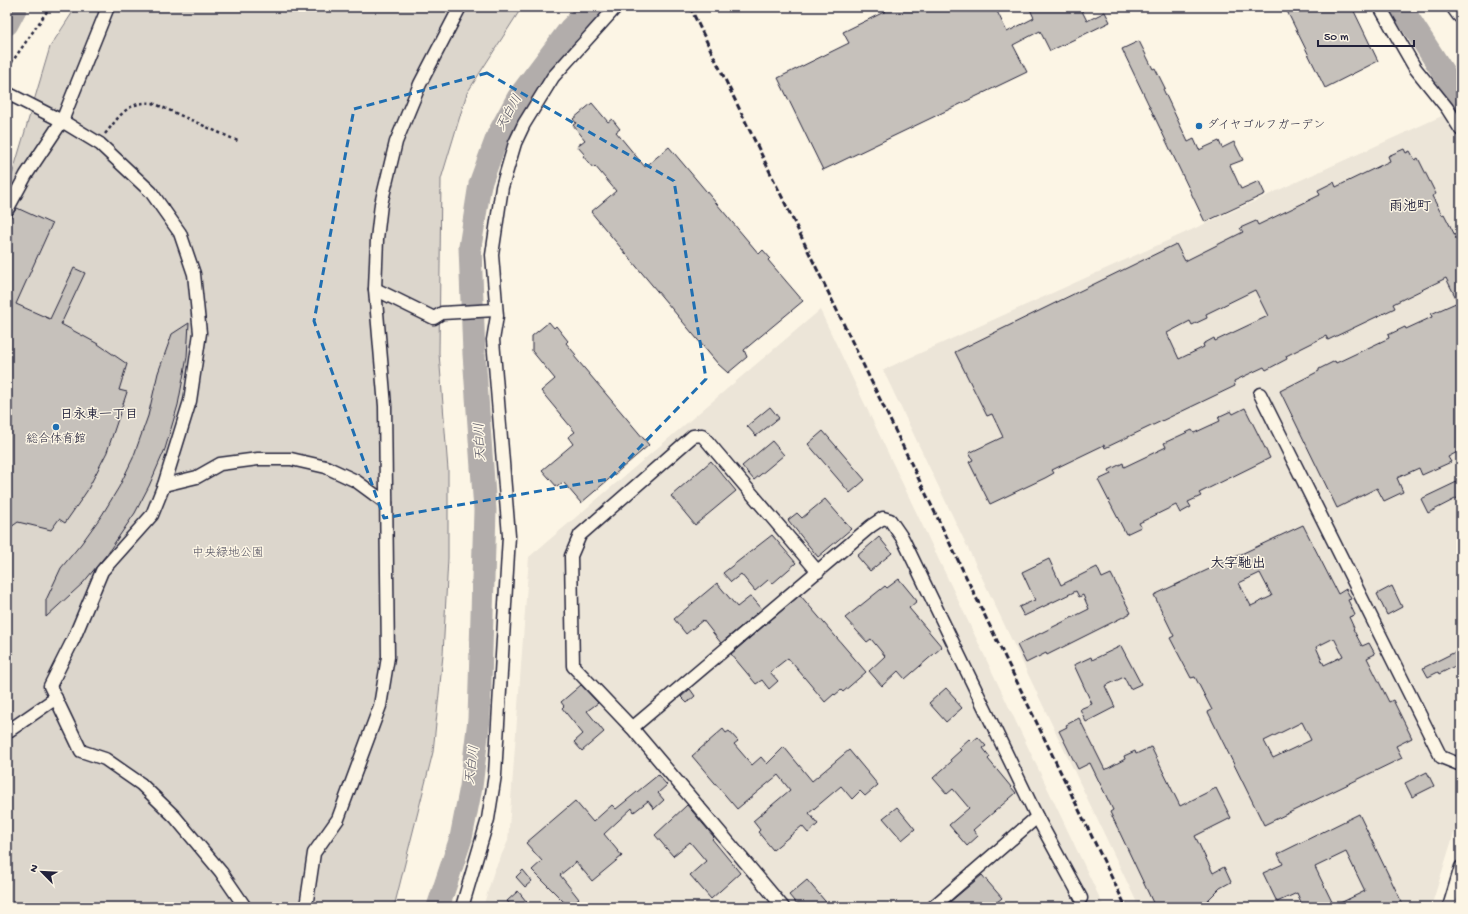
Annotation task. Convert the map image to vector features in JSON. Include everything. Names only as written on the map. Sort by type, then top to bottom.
[{"type":"highway","points":[[1456,7],[1461,14]]},
{"type":"street","points":[[7,210],[26,175],[62,121],[108,7]]},
{"type":"street","points":[[306,907],[314,853],[338,819],[380,706],[388,652],[385,406],[375,290],[377,239],[381,204],[396,142],[420,84],[460,7]]},
{"type":"street","points":[[462,907],[491,803],[495,774],[510,536],[495,369],[493,310],[492,255],[502,187],[515,143],[524,124],[553,77],[616,7]]},
{"type":"street","points":[[1380,7],[1415,68],[1447,108],[1461,130]]},
{"type":"street","points":[[7,93],[62,121],[100,144],[151,192],[180,233],[194,274],[200,333],[190,401],[164,485],[152,516],[102,571],[74,638],[50,686],[81,751],[105,759],[141,784],[185,829],[221,872],[245,907]]},
{"type":"street","points":[[375,290],[438,316],[493,310]]},
{"type":"street","points":[[1260,394],[1441,757],[1461,765]]},
{"type":"street","points":[[783,907],[632,728],[573,666],[571,556],[580,535],[692,436],[702,435],[818,572]]},
{"type":"street","points":[[164,485],[197,477],[220,464],[258,459],[291,459],[326,468],[356,481],[386,503]]},
{"type":"street","points":[[632,728],[871,526],[883,518],[890,520],[903,538],[1037,816],[1081,898]]},
{"type":"street","points":[[7,732],[56,698]]},
{"type":"street","points":[[933,907],[1037,816]]},
{"type":"street","points":[[1449,907],[1461,867]]},
{"type":"path","points":[[7,86],[12,62],[50,7]]},
{"type":"path","points":[[101,139],[126,109],[140,102],[153,103],[240,142]]},
{"type":"highlighted area","points":[[487,73],[674,181],[706,379],[609,479],[384,518],[314,321],[354,109]]},
{"type":"shaded area","points":[[585,7],[593,7],[562,33]]},
{"type":"shaded area","points":[[1444,115],[1461,141],[1461,811],[1431,907],[1139,907],[883,370]]},
{"type":"shaded area","points":[[820,310],[1104,907],[483,907],[494,871],[508,841],[529,557]]},
{"type":"green space","name":"中央緑地公園","points":[[76,7],[522,7],[467,93],[441,179],[439,353],[448,470],[448,558],[443,655],[433,752],[394,907],[7,907],[7,182],[12,175],[50,47]]},
{"type":"building","points":[[884,7],[995,7],[1007,32],[1034,18],[1029,7],[1080,7],[1087,21],[1105,12],[1110,22],[1050,51],[1040,31],[1013,45],[1027,72],[823,170],[778,78],[849,43],[843,32],[886,11]]},
{"type":"building","points":[[1285,7],[1352,7],[1378,61],[1325,88]]},
{"type":"building","points":[[1139,41],[1153,69],[1155,68],[1165,88],[1163,89],[1188,142],[1194,139],[1199,150],[1219,141],[1222,148],[1234,142],[1243,160],[1230,165],[1241,189],[1259,181],[1265,194],[1205,222],[1122,49]]},
{"type":"building","points":[[592,103],[608,122],[612,119],[620,129],[616,132],[645,167],[669,147],[759,254],[763,250],[770,258],[768,260],[803,301],[744,350],[747,357],[728,373],[718,364],[591,212],[616,191],[595,166],[593,168],[577,146],[585,140],[573,125],[576,123],[573,119]]},
{"type":"building","points":[[1404,149],[1406,153],[1410,151],[1415,160],[1418,158],[1436,194],[1432,196],[1442,215],[1444,214],[1461,247],[1461,450],[1448,457],[1451,462],[1422,475],[1419,468],[1397,478],[1403,492],[1384,501],[1377,488],[1337,508],[1280,391],[1335,361],[1336,363],[1389,338],[1388,335],[1405,327],[1406,329],[1432,317],[1431,314],[1458,302],[1446,278],[1393,304],[1395,308],[1328,340],[1326,336],[1286,356],[1287,359],[1266,370],[1264,367],[1234,381],[1235,386],[1105,448],[1104,445],[1052,470],[1054,473],[1045,478],[990,504],[969,462],[973,460],[969,453],[1003,437],[992,414],[987,416],[955,352],[1176,244],[1185,261],[1243,232],[1240,228],[1256,221],[1258,225],[1320,195],[1318,190],[1334,182],[1336,187],[1390,161],[1388,156]],"holes":[[[1255,290],[1268,316],[1215,341],[1214,338],[1203,344],[1204,347],[1179,359],[1167,333],[1190,321],[1192,325],[1207,318],[1206,314]]]},
{"type":"building","name":"総合体育館","points":[[17,208],[52,224],[16,304],[50,319],[74,268],[85,273],[61,324],[98,344],[127,364],[119,390],[127,392],[107,452],[87,491],[65,523],[59,519],[51,530],[18,522],[7,530],[7,222]]},
{"type":"building","points":[[549,322],[554,328],[556,326],[568,341],[566,343],[576,355],[574,356],[649,445],[581,503],[563,482],[557,487],[542,470],[573,444],[568,437],[575,432],[541,391],[555,379],[532,351],[532,336]]},
{"type":"building","points":[[189,323],[187,357],[178,405],[165,449],[149,486],[135,513],[107,554],[83,583],[46,617],[46,600],[61,568],[102,515],[119,487],[133,458],[148,416],[158,373],[172,334]]},
{"type":"building","points":[[770,407],[779,418],[756,436],[747,426]]},
{"type":"building","points":[[1245,408],[1270,458],[1199,493],[1201,496],[1188,502],[1191,507],[1180,513],[1176,505],[1139,523],[1141,527],[1126,534],[1098,480],[1111,474],[1109,470],[1123,463],[1124,467],[1166,447],[1164,443],[1192,430],[1194,433],[1220,421],[1218,417],[1231,411],[1233,414]]},
{"type":"building","points":[[823,431],[865,480],[850,493],[808,444]]},
{"type":"building","points":[[772,441],[784,455],[754,480],[742,466]]},
{"type":"building","points":[[711,461],[736,491],[695,525],[671,496]]},
{"type":"building","points":[[1461,480],[1461,496],[1428,513],[1421,499]]},
{"type":"building","points":[[825,499],[851,529],[818,557],[788,520],[797,513],[802,518]]},
{"type":"building","points":[[1303,525],[1338,594],[1346,589],[1351,599],[1348,600],[1355,615],[1349,617],[1354,628],[1353,629],[1362,646],[1369,643],[1375,654],[1367,658],[1389,702],[1393,700],[1412,738],[1396,746],[1402,758],[1264,825],[1208,712],[1212,710],[1195,677],[1191,678],[1170,638],[1174,636],[1154,595]],"holes":[[[1260,573],[1272,596],[1251,606],[1239,583]],[[1334,638],[1343,656],[1324,665],[1316,647]],[[1302,722],[1311,740],[1273,758],[1264,741]]]},
{"type":"building","points":[[772,535],[796,563],[772,584],[768,580],[755,591],[741,574],[731,582],[723,573]]},
{"type":"building","points":[[879,537],[892,553],[870,571],[857,556]]},
{"type":"building","points":[[1049,559],[1061,585],[1097,567],[1102,578],[1111,574],[1131,613],[1047,655],[1046,653],[1026,663],[1017,645],[1089,609],[1083,595],[1079,597],[1076,591],[1024,616],[1019,607],[1035,600],[1022,572]]},
{"type":"building","points":[[899,579],[917,601],[909,608],[942,647],[905,679],[898,671],[882,686],[869,671],[885,656],[871,639],[867,642],[845,618],[885,586],[887,588]]},
{"type":"building","points":[[717,583],[737,607],[751,596],[762,609],[721,643],[703,620],[686,634],[674,619]]},
{"type":"building","points":[[1392,586],[1402,607],[1387,615],[1377,594]]},
{"type":"building","points":[[800,595],[866,672],[843,692],[841,690],[825,702],[788,658],[770,672],[778,681],[769,689],[762,680],[756,684],[731,654]]},
{"type":"building","points":[[1121,646],[1141,684],[1130,689],[1124,677],[1105,686],[1115,707],[1086,722],[1080,709],[1092,704],[1074,665],[1091,657],[1092,660]]},
{"type":"building","points":[[1461,649],[1461,663],[1439,674],[1438,672],[1428,677],[1423,668]]},
{"type":"building","points":[[581,685],[598,703],[587,711],[604,732],[582,751],[574,742],[583,734],[562,708],[564,706],[561,702]]},
{"type":"building","points":[[946,688],[962,708],[946,722],[929,703]]},
{"type":"building","points":[[690,689],[695,696],[687,703],[681,697]]},
{"type":"building","points":[[1079,718],[1105,770],[1125,759],[1124,756],[1135,751],[1136,754],[1151,747],[1180,806],[1216,788],[1231,818],[1195,836],[1213,873],[1224,867],[1231,882],[1220,888],[1208,900],[1197,907],[1155,907],[1110,812],[1113,810],[1090,763],[1078,769],[1059,731],[1067,727],[1066,725]]},
{"type":"building","points":[[723,729],[726,733],[729,731],[738,741],[734,744],[752,765],[761,757],[767,764],[784,747],[812,781],[849,750],[878,785],[865,796],[860,791],[852,799],[841,786],[809,813],[818,824],[808,833],[802,826],[773,850],[758,832],[760,830],[753,821],[790,790],[778,775],[737,809],[692,756]]},
{"type":"building","points":[[978,737],[986,746],[983,748],[990,757],[988,759],[1016,793],[973,830],[978,836],[967,846],[949,825],[969,808],[953,789],[947,794],[933,778],[951,762],[950,760],[961,750],[959,748],[969,739],[972,742]]},
{"type":"building","points":[[1427,772],[1434,786],[1412,797],[1405,783]]},
{"type":"building","points":[[658,775],[667,785],[658,793],[664,800],[654,809],[648,801],[634,812],[632,808],[604,834],[622,856],[592,881],[576,862],[560,875],[579,899],[569,907],[532,870],[542,861],[526,843],[575,801],[593,822],[612,805],[616,809]]},
{"type":"building","points":[[687,805],[714,837],[712,839],[740,873],[711,899],[690,875],[706,861],[690,842],[673,856],[655,835]]},
{"type":"building","points":[[897,807],[915,829],[902,840],[883,818]]},
{"type":"building","points":[[1359,814],[1404,907],[1303,907],[1297,893],[1277,902],[1263,873],[1283,864],[1278,854]],"holes":[[[1346,852],[1365,891],[1334,906],[1315,867]]]},
{"type":"building","points":[[523,870],[532,881],[525,887],[516,877]]},
{"type":"building","points":[[982,875],[1002,898],[991,907],[944,907]]},
{"type":"building","points":[[807,880],[830,907],[799,907],[789,895]]},
{"type":"building","points":[[518,891],[530,907],[512,907],[507,901]]},
{"type":"waterway","points":[[7,24],[16,7]]},
{"type":"waterway","name":"天白川","points":[[438,907],[461,838],[471,787],[479,719],[485,510],[474,354],[470,247],[480,184],[498,135],[518,98],[570,29],[592,7]]},
{"type":"waterway","points":[[1401,7],[1461,100]]},
{"type":"railway","points":[[690,7],[1126,907]]},
{"type":"place","name":"ダイヤゴルフガーデン","points":[[1199,126]]},
{"type":"place","name":"総合体育館","points":[[56,427]]},
{"type":"district","name":"雨池町","points":[[1410,207]]},
{"type":"district","name":"日永東一丁目","points":[[99,415]]},
{"type":"district","name":"大字馳出","points":[[1238,564]]}]
